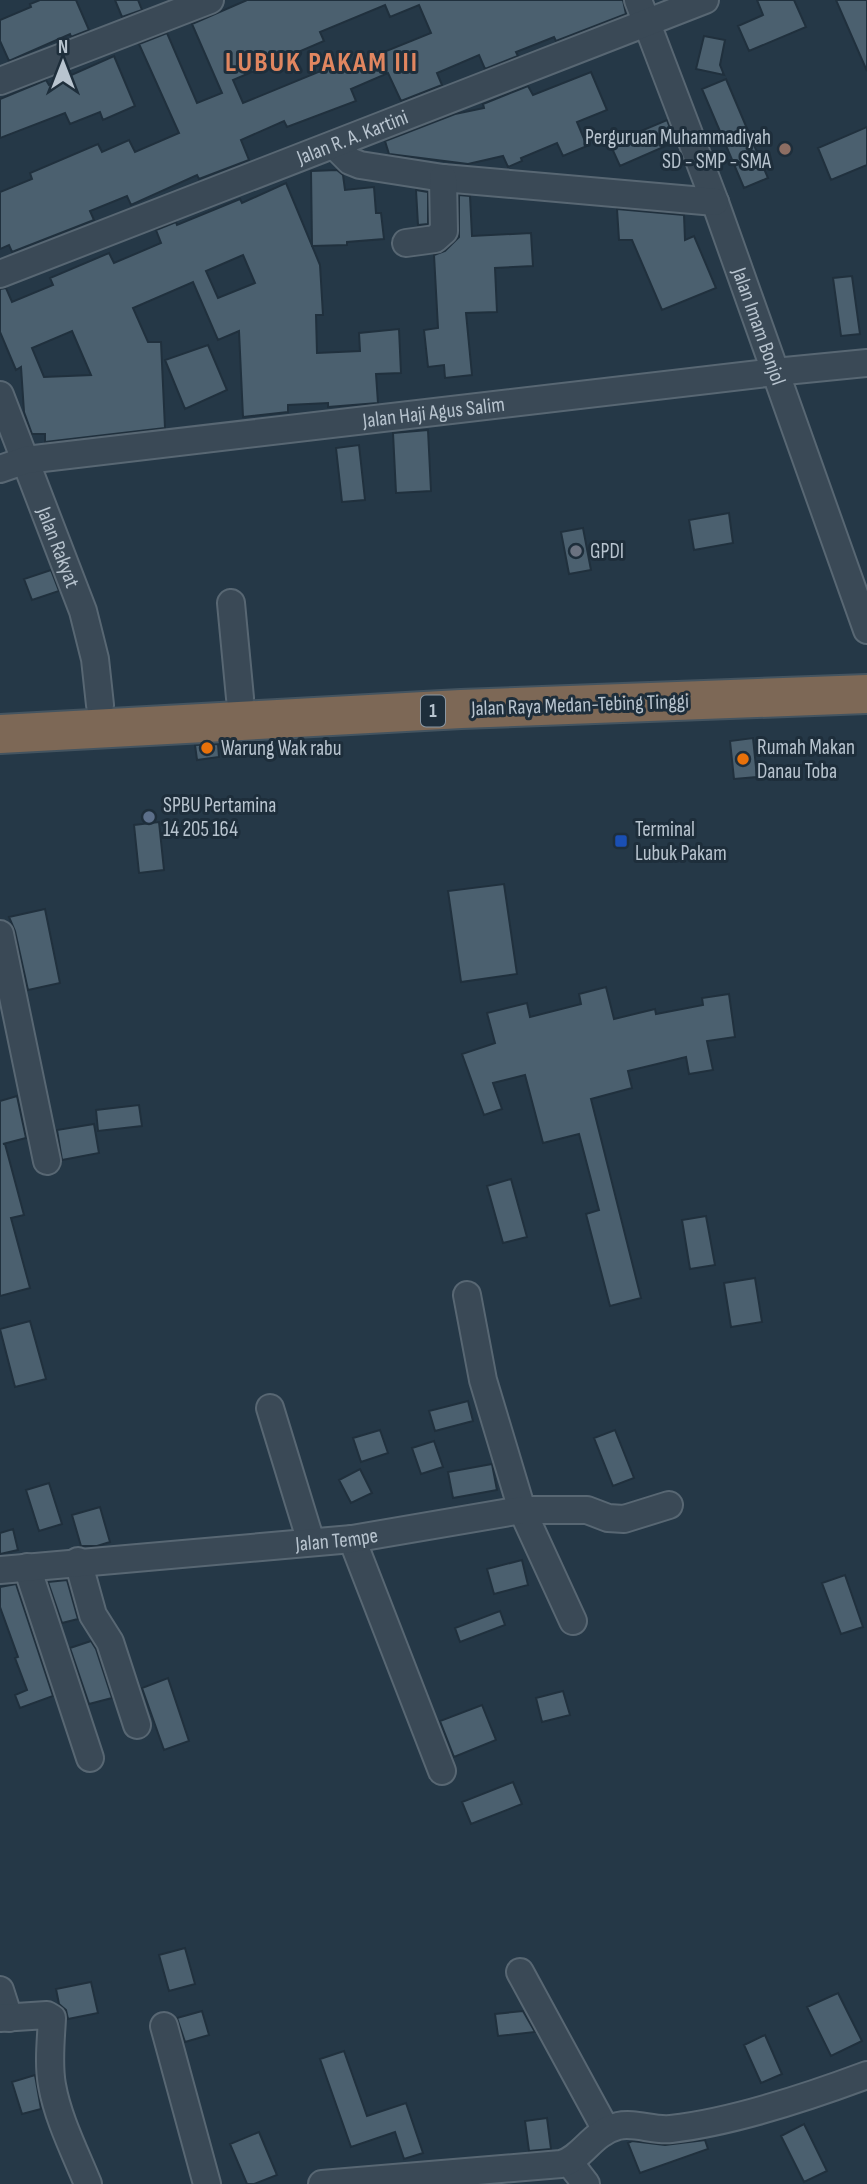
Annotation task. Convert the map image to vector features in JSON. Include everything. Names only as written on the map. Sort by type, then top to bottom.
[{"type":"highway","name":"Jalan Raya Medan-Tebing Tinggi","points":[[662,692],[867,670]]},
{"type":"highway","name":"Jalan Raya Medan-Tebing Tinggi","points":[[0,710],[240,698],[460,699],[662,692],[867,694]]},
{"type":"highway","name":"Jalan Raya Medan-Tebing Tinggi","points":[[0,734],[460,699]]},
{"type":"street","points":[[0,81],[210,0]]},
{"type":"street","name":"Jalan R. A. Kartini","points":[[0,274],[334,145],[643,12],[705,0]]},
{"type":"street","name":"Jalan Imam Bonjol","points":[[643,12],[715,201],[867,630]]},
{"type":"street","points":[[334,145],[350,160],[360,165],[443,178],[715,201]]},
{"type":"street","points":[[407,243],[435,239],[444,231],[443,178]]},
{"type":"street","name":"Jalan Haji Agus Salim","points":[[0,469],[26,460],[867,363]]},
{"type":"street","name":"Jalan Rakyat","points":[[0,395],[83,611],[95,659],[100,705]]},
{"type":"street","points":[[232,603],[240,698]]},
{"type":"street","points":[[0,934],[47,1161]]},
{"type":"street","points":[[467,1295],[484,1380],[522,1510],[573,1621]]},
{"type":"street","points":[[270,1408],[311,1542]]},
{"type":"street","name":"Jalan Tempe","points":[[0,1570],[352,1538],[522,1510],[587,1510],[615,1520],[669,1505]]},
{"type":"street","points":[[352,1538],[442,1771]]},
{"type":"street","points":[[78,1561],[93,1615],[110,1642],[137,1726]]},
{"type":"street","points":[[27,1567],[90,1758]]},
{"type":"street","points":[[520,1972],[584,2149],[586,2184]]},
{"type":"street","points":[[0,1990],[4,2018],[47,2015],[52,2018],[52,2085],[57,2106],[88,2184]]},
{"type":"street","points":[[164,2026],[208,2184]]},
{"type":"street","points":[[322,2184],[552,2165],[626,2125],[657,2129],[682,2127],[815,2094],[867,2075]]},
{"type":"building","points":[[40,0],[76,0],[89,30],[71,37],[70,34],[9,61],[0,41],[0,20],[31,7],[30,4]]},
{"type":"building","points":[[115,0],[138,0],[142,10],[122,17]]},
{"type":"building","points":[[247,0],[623,0],[626,14],[556,41],[554,37],[516,52],[518,56],[485,69],[479,55],[437,73],[442,85],[401,101],[388,73],[351,89],[356,101],[287,127],[284,121],[241,140],[249,160],[199,179],[197,175],[131,205],[127,196],[90,211],[94,220],[12,252],[9,245],[0,249],[0,192],[32,179],[30,173],[98,144],[102,152],[129,140],[135,152],[179,133],[139,44],[167,33],[197,103],[222,93],[192,24]],"holes":[[[385,5],[390,17],[419,5],[431,33],[342,69],[340,63],[243,103],[233,80],[324,41],[320,32]]]},
{"type":"building","points":[[757,0],[794,0],[806,27],[749,51],[738,26],[763,15]]},
{"type":"building","points":[[836,0],[867,0],[867,71]]},
{"type":"building","points":[[704,36],[725,40],[720,65],[724,75],[696,69]]},
{"type":"building","points":[[114,56],[135,106],[103,120],[100,112],[70,124],[65,113],[0,138],[0,99],[46,80],[49,85]]},
{"type":"building","points":[[591,72],[607,110],[577,122],[587,146],[563,156],[557,143],[521,158],[522,161],[508,167],[503,156],[468,164],[389,154],[385,141],[455,114],[484,108],[483,104],[528,86],[533,95]]},
{"type":"building","points":[[726,79],[768,178],[744,188],[702,89]]},
{"type":"building","points":[[667,120],[675,142],[620,166],[610,144]]},
{"type":"building","points":[[867,127],[867,165],[831,180],[818,148]]},
{"type":"building","points":[[337,170],[343,175],[345,190],[374,187],[376,213],[381,213],[384,239],[347,242],[347,245],[312,246],[311,171]]},
{"type":"building","points":[[286,183],[320,265],[323,315],[316,315],[317,353],[360,351],[359,333],[399,329],[401,373],[376,374],[378,403],[328,407],[328,403],[288,405],[288,412],[243,417],[239,331],[218,340],[193,282],[133,308],[148,342],[161,342],[165,428],[45,442],[45,434],[32,434],[24,412],[21,367],[16,370],[0,332],[0,289],[6,288],[12,302],[53,285],[50,278],[109,253],[114,263],[161,243],[156,230],[176,222],[177,225],[240,199],[242,203]],"holes":[[[243,255],[255,283],[218,298],[206,271]],[[72,331],[91,375],[44,377],[32,348]]]},
{"type":"building","points":[[416,190],[428,192],[428,224],[418,225]]},
{"type":"building","points":[[459,195],[470,196],[472,236],[531,233],[533,266],[495,268],[497,312],[466,313],[472,375],[445,378],[444,365],[428,367],[424,330],[438,328],[434,255],[445,251],[459,237]]},
{"type":"building","points":[[617,209],[684,215],[685,240],[694,236],[716,288],[662,310],[632,240],[619,240]]},
{"type":"building","points":[[852,276],[860,334],[841,336],[833,278]]},
{"type":"building","points":[[208,345],[227,390],[185,409],[165,360]]},
{"type":"building","points":[[428,430],[431,491],[396,493],[393,433]]},
{"type":"building","points":[[359,445],[365,500],[342,502],[336,448]]},
{"type":"building","points":[[729,513],[733,543],[694,550],[689,520]]},
{"type":"building","name":"GPDI","points":[[583,528],[591,570],[569,574],[561,532]]},
{"type":"building","points":[[51,570],[59,591],[32,600],[24,579]]},
{"type":"building","name":"Rumah Makan Danau Toba","points":[[753,738],[757,777],[734,779],[730,741]]},
{"type":"building","name":"Warung Wak rabu","points":[[218,744],[219,757],[197,760],[195,745]]},
{"type":"building","points":[[159,822],[164,870],[139,873],[134,825]]},
{"type":"building","points":[[504,884],[517,974],[461,982],[448,891]]},
{"type":"building","points":[[45,909],[60,983],[28,990],[15,931],[9,917]]},
{"type":"building","points":[[606,987],[614,1019],[655,1009],[656,1014],[703,1005],[702,998],[729,994],[735,1037],[707,1041],[713,1070],[689,1074],[686,1057],[628,1071],[632,1088],[591,1099],[641,1298],[610,1306],[586,1214],[599,1210],[579,1134],[543,1143],[525,1075],[493,1083],[502,1109],[484,1115],[462,1054],[495,1043],[487,1013],[527,1003],[530,1017],[581,1004],[579,994]]},
{"type":"building","points":[[17,1096],[26,1138],[3,1144],[24,1215],[11,1218],[30,1288],[0,1296],[0,1101]]},
{"type":"building","points":[[139,1105],[142,1126],[98,1131],[96,1110]]},
{"type":"building","points":[[94,1124],[99,1153],[62,1160],[57,1130]]},
{"type":"building","points":[[511,1179],[527,1237],[503,1243],[487,1186]]},
{"type":"building","points":[[706,1216],[715,1265],[690,1269],[682,1220]]},
{"type":"building","points":[[755,1278],[762,1322],[731,1327],[724,1283]]},
{"type":"building","points":[[30,1321],[46,1379],[15,1387],[0,1329]]},
{"type":"building","points":[[468,1401],[473,1421],[435,1431],[429,1411]]},
{"type":"building","points":[[380,1430],[388,1453],[361,1462],[353,1438]]},
{"type":"building","points":[[615,1430],[634,1478],[613,1486],[594,1438]]},
{"type":"building","points":[[434,1441],[443,1467],[421,1474],[412,1448]]},
{"type":"building","points":[[492,1464],[497,1490],[453,1498],[448,1472]]},
{"type":"building","points":[[360,1469],[372,1493],[351,1503],[339,1480]]},
{"type":"building","points":[[49,1483],[62,1524],[39,1531],[26,1490]]},
{"type":"building","points":[[100,1507],[110,1542],[97,1546],[81,1546],[72,1515]]},
{"type":"building","points":[[13,1529],[18,1550],[0,1554],[0,1533]]},
{"type":"building","points":[[522,1560],[528,1585],[494,1594],[487,1569]]},
{"type":"building","points":[[845,1575],[863,1627],[841,1634],[822,1583]]},
{"type":"building","points":[[67,1580],[78,1619],[62,1623],[48,1582]]},
{"type":"building","points":[[16,1584],[53,1696],[20,1708],[15,1695],[27,1690],[0,1607],[0,1587]]},
{"type":"building","points":[[500,1611],[505,1625],[460,1642],[455,1628]]},
{"type":"building","points":[[91,1641],[112,1698],[89,1704],[70,1648]]},
{"type":"building","points":[[168,1678],[189,1741],[164,1750],[142,1688]]},
{"type":"building","points":[[563,1691],[570,1715],[542,1722],[536,1698]]},
{"type":"building","points":[[482,1705],[496,1740],[454,1757],[440,1721]]},
{"type":"building","points":[[513,1782],[522,1804],[471,1824],[462,1802]]},
{"type":"building","points":[[185,1948],[195,1984],[169,1991],[159,1955]]},
{"type":"building","points":[[91,1982],[98,2013],[68,2019],[66,2010],[59,2004],[56,1989]]},
{"type":"building","points":[[838,1993],[862,2041],[831,2056],[807,2007]]},
{"type":"building","points":[[202,2011],[209,2035],[185,2042],[177,2018]]},
{"type":"building","points":[[523,2011],[535,2032],[498,2036],[495,2014]]},
{"type":"building","points":[[765,2035],[782,2074],[761,2083],[744,2045]]},
{"type":"building","points":[[344,2051],[367,2116],[406,2103],[423,2153],[404,2159],[395,2132],[351,2147],[320,2059]]},
{"type":"building","points":[[35,2075],[41,2109],[22,2114],[12,2082]]},
{"type":"building","points":[[547,2118],[551,2149],[529,2151],[525,2121]]},
{"type":"building","points":[[804,2124],[827,2171],[804,2182],[781,2136]]},
{"type":"building","points":[[259,2132],[277,2175],[247,2184],[230,2144]]},
{"type":"building","points":[[705,2140],[708,2149],[640,2173],[628,2143],[632,2141],[665,2145]]},
{"type":"place","name":"Perguruan Muhammadiyah SD - SMP - SMA","points":[[785,149]]},
{"type":"place","name":"GPDI","points":[[576,551]]},
{"type":"place","name":"Warung Wak rabu","points":[[207,748]]},
{"type":"place","name":"Rumah Makan Danau Toba","points":[[743,759]]},
{"type":"place","name":"SPBU Pertamina 14 205 164","points":[[149,817]]},
{"type":"place","name":"Terminal Lubuk Pakam","points":[[621,841]]},
{"type":"district","name":"LUBUK PAKAM III","points":[[322,62]]}]
